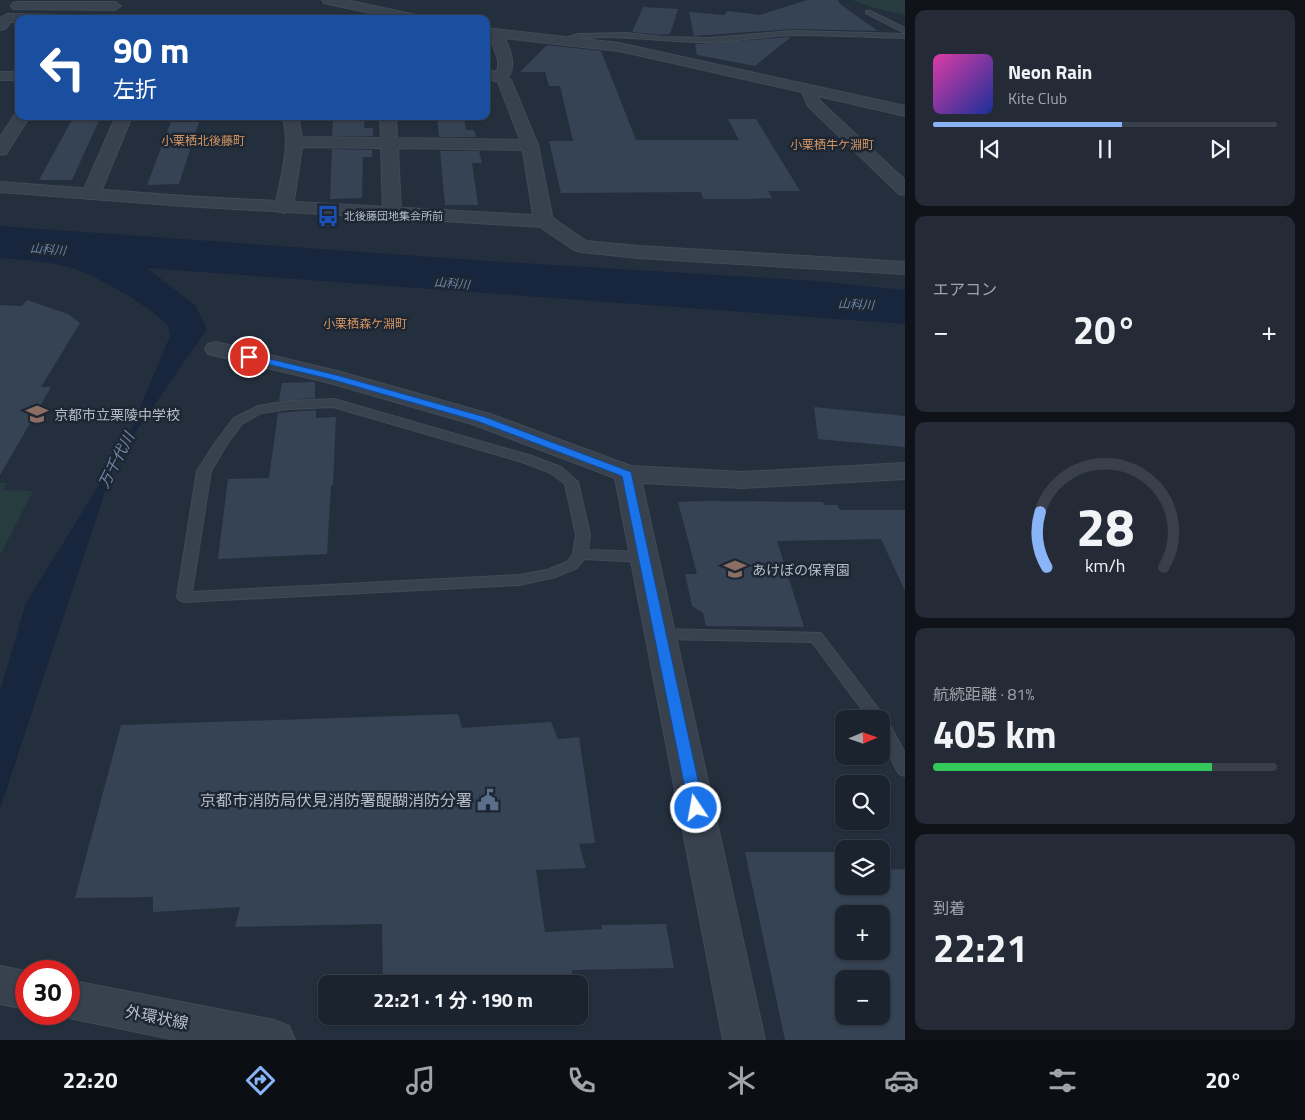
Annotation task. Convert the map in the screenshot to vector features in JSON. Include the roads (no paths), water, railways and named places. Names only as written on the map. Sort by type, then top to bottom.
[{"type":"street","points":[[328,0],[397,15]]},
{"type":"street","points":[[3,22],[20,3],[114,6]]},
{"type":"street","points":[[490,33],[627,48],[905,111]]},
{"type":"street","points":[[490,33],[505,59],[505,71],[492,75]]},
{"type":"street","points":[[492,75],[504,80],[530,144],[544,222]]},
{"type":"street","points":[[0,76],[15,76]]},
{"type":"street","points":[[808,90],[813,103],[905,190]]},
{"type":"street","points":[[0,150],[19,120]]},
{"type":"street","points":[[92,194],[122,120]]},
{"type":"street","points":[[284,207],[294,142],[295,124],[292,120]]},
{"type":"street","points":[[388,120],[392,213]]},
{"type":"street","points":[[294,142],[530,144]]},
{"type":"street","points":[[0,187],[284,207],[544,222],[581,246],[638,252],[905,268]]},
{"type":"street","points":[[216,349],[333,377],[481,419],[627,474],[743,480],[905,471]]},
{"type":"street","points":[[627,474],[744,1040]]},
{"type":"street","points":[[0,985],[15,988]]},
{"type":"street","name":"外環状線","points":[[80,1001],[274,1040]]},
{"type":"lane","points":[[868,12],[905,31]]},
{"type":"lane","points":[[562,40],[578,36],[627,35],[661,39],[708,40],[793,33],[905,36]]},
{"type":"lane","points":[[334,404],[526,458],[556,470],[571,482],[583,535],[580,554],[572,565],[550,574],[519,580],[184,597],[204,471],[221,443],[238,421],[258,410],[289,405],[334,404]]},
{"type":"lane","points":[[580,554],[645,557]]},
{"type":"lane","points":[[660,634],[816,637],[871,710]]},
{"type":"lane","points":[[890,741],[905,769]]},
{"type":"water","points":[[0,226],[503,262],[817,281],[905,290],[905,324],[147,268],[195,305],[207,329],[115,462],[0,809],[0,691],[26,603],[126,441],[170,336],[167,325],[150,310],[122,292],[81,271],[36,261],[0,258]]},
{"type":"place","name":"北後藤団地集会所前","points":[[328,216]]},
{"type":"place","name":"京都市立栗陵中学校","points":[[37,414]]},
{"type":"place","name":"あけぼの保育園","points":[[735,569]]},
{"type":"place","name":"京都市消防局伏見消防署醍醐消防分署","points":[[488,800]]},
{"type":"district","name":"小栗栖北後藤町","points":[[203,140]]},
{"type":"district","name":"小栗栖牛ケ淵町","points":[[832,144]]},
{"type":"district","name":"小栗栖森ケ淵町","points":[[365,323]]},
{"type":"water label","name":"山科川","points":[[48,249]]},
{"type":"water label","name":"山科川","points":[[452,283]]},
{"type":"water label","name":"山科川","points":[[856,304]]},
{"type":"water label","name":"万千代川","points":[[116,460]]}]
